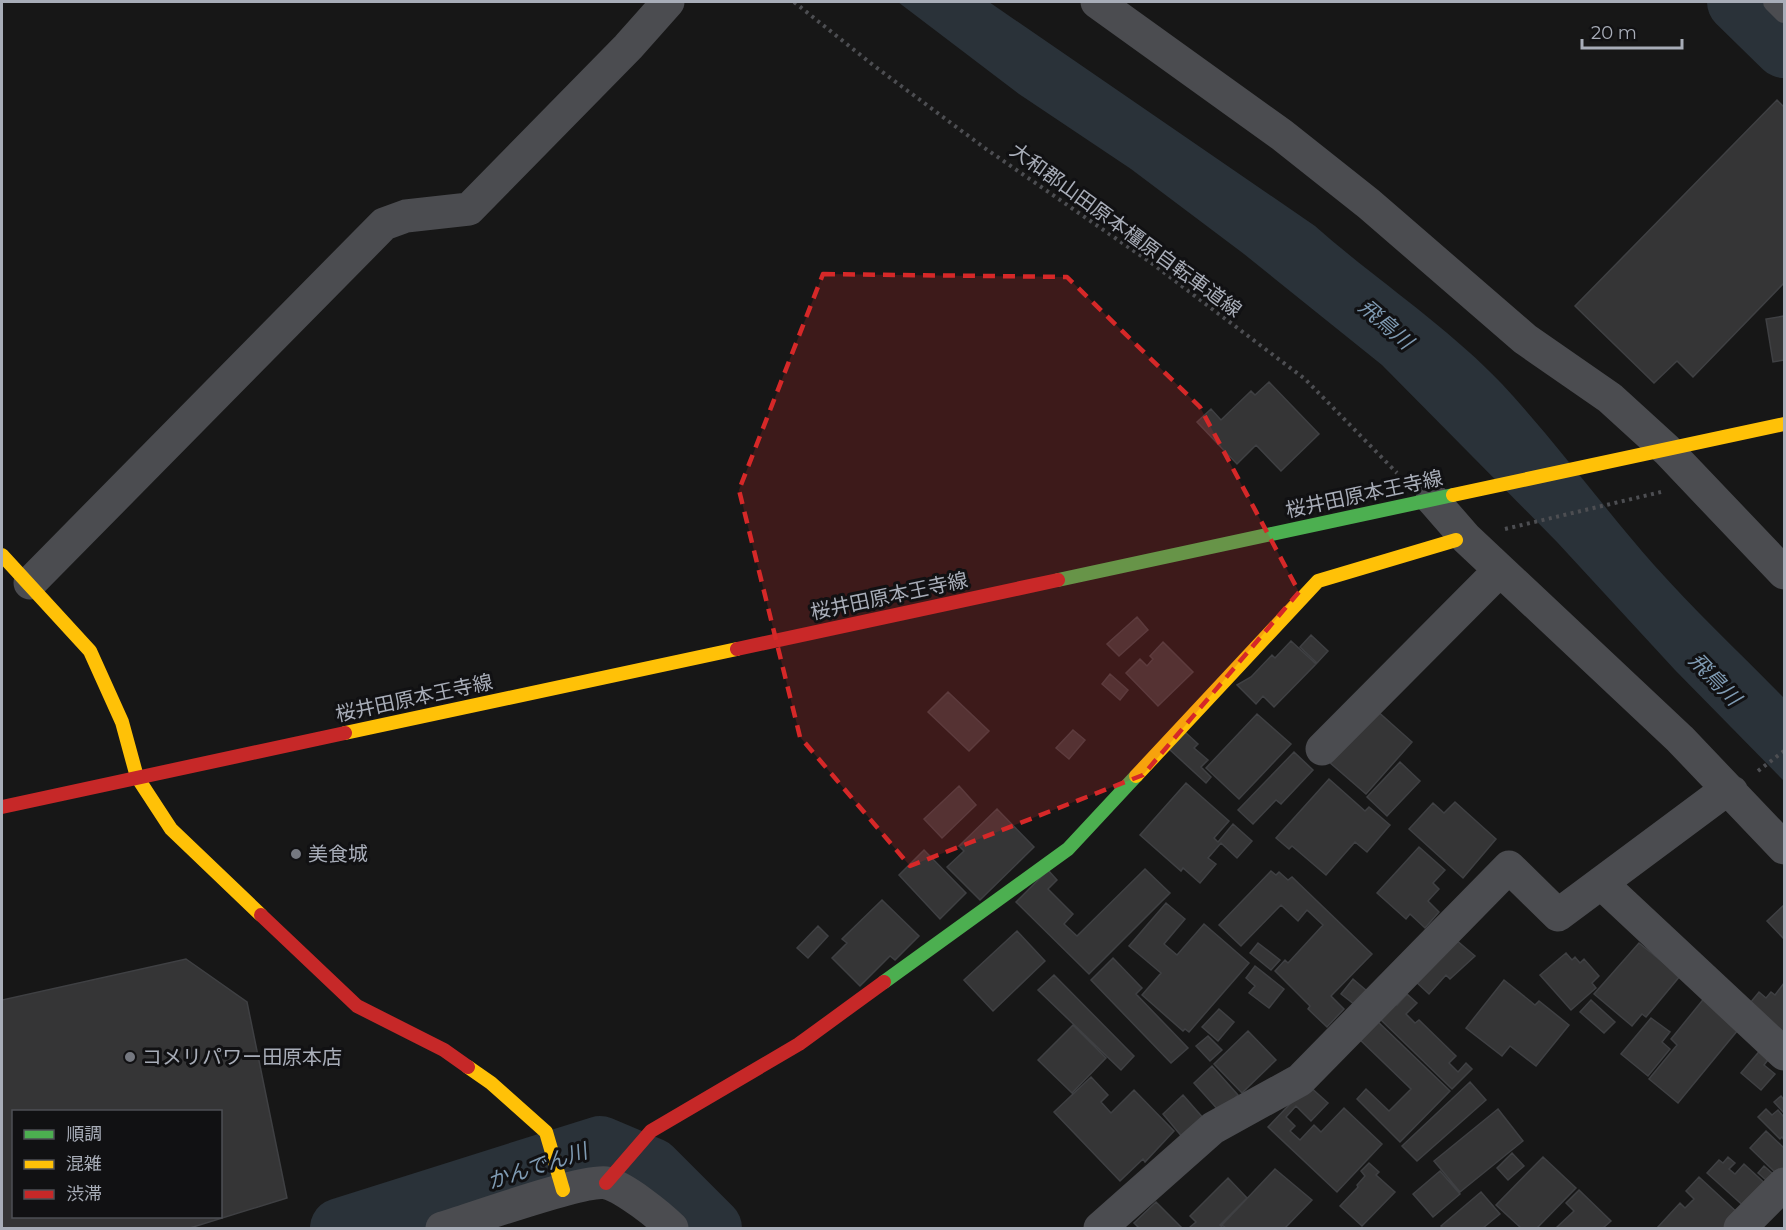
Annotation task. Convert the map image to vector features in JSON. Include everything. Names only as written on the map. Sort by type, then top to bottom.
[{"type":"street","points":[[30,583],[384,224],[406,216],[469,209],[628,47],[668,2]]},
{"type":"street","points":[[1097,2],[1291,142],[1369,204],[1525,339],[1610,398],[1667,450],[1785,573]]},
{"type":"street","name":"桜井田原本王寺線","points":[[2,807],[1785,424]]},
{"type":"street","points":[[1432,499],[1466,538],[1680,739],[1785,848]]},
{"type":"street","points":[[606,1183],[651,1131],[799,1044],[1068,849],[1318,581],[1456,540]]},
{"type":"street","points":[[2,555],[90,651],[122,722],[137,777],[171,829],[357,1006],[444,1050],[491,1083],[546,1132],[563,1190]]},
{"type":"street","points":[[1322,749],[1500,570]]},
{"type":"street","points":[[1100,1228],[1213,1128],[1300,1080],[1509,867],[1558,915],[1718,796],[1732,792]]},
{"type":"street","points":[[1601,883],[1785,1054]]},
{"type":"street","points":[[442,1228],[563,1190],[606,1183],[633,1198],[672,1228]]},
{"type":"street","points":[[1740,1228],[1785,1184]]},
{"type":"lane","points":[[1773,2],[1785,13]]},
{"type":"path","name":"大和郡山田原本橿原自転車道線","points":[[794,2],[873,65],[986,149],[1150,262],[1305,379],[1432,499]]},
{"type":"path","points":[[1499,531],[1700,483]]},
{"type":"highlighted area","points":[[823,274],[1067,277],[1200,407],[1299,592],[1143,775],[910,866],[800,737],[739,490]]},
{"type":"water","name":"飛鳥川","points":[[898,2],[989,2],[1315,226],[1458,342],[1522,406],[1670,582],[1784,698],[1784,781],[1675,670],[1557,542],[1382,365],[1244,254],[1131,169],[1019,94]]},
{"type":"building","points":[[1777,100],[1784,107],[1784,283],[1693,377],[1677,361],[1654,383],[1575,306]]},
{"type":"building","points":[[1784,316],[1784,360],[1773,362],[1766,319]]},
{"type":"building","points":[[1269,382],[1319,434],[1281,471],[1256,445],[1237,464],[1197,422],[1211,409],[1221,420],[1251,391],[1255,395]]},
{"type":"building","points":[[1137,617],[1148,630],[1119,656],[1107,644]]},
{"type":"building","points":[[1311,635],[1328,651],[1317,663],[1300,647]]},
{"type":"building","points":[[1291,641],[1316,664],[1274,707],[1263,696],[1256,704],[1237,685],[1251,677],[1272,655],[1275,658]]},
{"type":"building","points":[[1163,642],[1193,672],[1158,706],[1126,673],[1140,659],[1147,666],[1153,659],[1150,656]]},
{"type":"building","points":[[1110,674],[1128,690],[1120,700],[1102,684]]},
{"type":"building","points":[[948,692],[989,731],[969,751],[928,712]]},
{"type":"building","points":[[1375,709],[1412,742],[1366,794],[1329,762]]},
{"type":"building","points":[[1257,714],[1291,744],[1239,799],[1206,768]]},
{"type":"building","points":[[1073,730],[1085,740],[1069,759],[1056,748]]},
{"type":"building","points":[[1185,732],[1198,744],[1194,748],[1208,760],[1201,767],[1211,777],[1206,783],[1169,749]]},
{"type":"building","points":[[1294,752],[1313,770],[1281,804],[1276,800],[1253,824],[1238,810]]},
{"type":"building","points":[[1400,762],[1420,781],[1387,816],[1367,797]]},
{"type":"building","points":[[1329,779],[1365,811],[1369,807],[1390,825],[1367,852],[1355,842],[1326,875],[1292,846],[1289,849],[1276,838]]},
{"type":"building","points":[[1186,783],[1229,821],[1214,838],[1218,842],[1233,824],[1252,841],[1237,858],[1221,843],[1208,858],[1216,864],[1200,883],[1183,868],[1181,871],[1140,835]]},
{"type":"building","points":[[959,786],[976,805],[942,838],[924,819]]},
{"type":"building","points":[[1455,802],[1496,839],[1463,878],[1409,829],[1433,803],[1444,813]]},
{"type":"building","points":[[997,809],[1034,847],[980,900],[947,867],[964,851],[959,846]]},
{"type":"building","points":[[1419,847],[1445,870],[1433,883],[1439,889],[1428,901],[1439,912],[1425,928],[1410,914],[1406,919],[1377,893]]},
{"type":"building","points":[[924,850],[966,893],[940,919],[899,875]]},
{"type":"building","points":[[1145,869],[1170,893],[1089,974],[1016,902],[1048,870],[1057,880],[1048,889],[1073,914],[1064,924],[1077,936]]},
{"type":"building","points":[[1271,871],[1276,875],[1279,872],[1288,880],[1292,877],[1372,954],[1331,996],[1344,1009],[1327,1027],[1308,1009],[1310,1006],[1275,971],[1285,960],[1288,963],[1323,925],[1307,910],[1298,921],[1281,905],[1241,946],[1219,925]]},
{"type":"building","points":[[882,900],[919,936],[895,960],[890,956],[860,986],[832,958],[847,943],[842,939]]},
{"type":"building","points":[[1166,903],[1185,919],[1164,944],[1177,955],[1204,924],[1249,963],[1189,1032],[1185,1029],[1183,1031],[1142,995],[1161,973],[1129,946]]},
{"type":"building","points":[[1784,905],[1784,939],[1767,921]]},
{"type":"building","points":[[818,926],[828,936],[808,958],[797,948]]},
{"type":"building","points":[[1017,931],[1045,961],[993,1011],[964,980]]},
{"type":"building","points":[[1449,934],[1475,956],[1450,979],[1446,975],[1429,994],[1415,981]]},
{"type":"building","points":[[1258,943],[1280,960],[1271,970],[1250,953]]},
{"type":"building","points":[[1639,943],[1680,976],[1646,1017],[1642,1014],[1632,1026],[1594,994]]},
{"type":"building","points":[[1566,953],[1572,960],[1575,957],[1580,963],[1584,959],[1599,976],[1592,983],[1596,988],[1571,1010],[1540,975]]},
{"type":"building","points":[[1113,958],[1142,988],[1136,994],[1188,1048],[1171,1063],[1091,980]]},
{"type":"building","name":"コメリパワー田原本店","points":[[186,959],[247,1002],[287,1198],[190,1228],[2,1228],[2,1000]]},
{"type":"building","points":[[1255,966],[1284,989],[1269,1008],[1249,993],[1255,986],[1246,978]]},
{"type":"building","points":[[1054,975],[1134,1056],[1121,1070],[1038,990]]},
{"type":"building","points":[[1353,979],[1367,991],[1355,1005],[1341,994]]},
{"type":"building","points":[[1504,980],[1535,1005],[1539,1001],[1569,1025],[1536,1066],[1510,1046],[1502,1056],[1466,1028]]},
{"type":"building","points":[[1784,983],[1784,1041],[1746,1008],[1759,992],[1766,998],[1771,992],[1775,995]]},
{"type":"building","points":[[1407,994],[1417,1003],[1406,1014],[1415,1023],[1419,1020],[1456,1056],[1449,1063],[1458,1072],[1466,1063],[1472,1069],[1452,1089],[1379,1018],[1394,1003],[1397,1005]]},
{"type":"building","points":[[1706,996],[1742,1025],[1678,1103],[1649,1079],[1677,1045],[1671,1039]]},
{"type":"building","points":[[1591,1000],[1615,1022],[1604,1033],[1580,1012]]},
{"type":"building","points":[[1219,1009],[1234,1022],[1218,1041],[1202,1027]]},
{"type":"building","points":[[1373,1017],[1450,1091],[1400,1142],[1357,1099],[1366,1089],[1389,1111],[1411,1089],[1355,1035]]},
{"type":"building","points":[[1651,1018],[1670,1032],[1662,1042],[1670,1049],[1648,1076],[1621,1054]]},
{"type":"building","points":[[1073,1025],[1106,1058],[1072,1093],[1038,1060]]},
{"type":"building","points":[[1248,1031],[1276,1060],[1242,1093],[1214,1064]]},
{"type":"building","points":[[1208,1036],[1222,1050],[1210,1061],[1196,1046]]},
{"type":"building","points":[[1762,1048],[1771,1056],[1764,1065],[1775,1074],[1761,1090],[1741,1073]]},
{"type":"building","points":[[1212,1066],[1238,1095],[1220,1112],[1194,1083]]},
{"type":"building","points":[[1091,1077],[1108,1095],[1101,1102],[1111,1113],[1134,1090],[1174,1131],[1145,1162],[1143,1159],[1120,1181],[1054,1112]]},
{"type":"building","points":[[1470,1082],[1486,1100],[1417,1161],[1402,1146]]},
{"type":"building","points":[[1308,1085],[1328,1103],[1311,1121],[1296,1106],[1286,1117],[1295,1126],[1290,1131],[1300,1140],[1314,1125],[1321,1132],[1344,1108],[1382,1144],[1337,1192],[1268,1127]]},
{"type":"building","points":[[1183,1095],[1204,1119],[1183,1138],[1163,1114]]},
{"type":"building","points":[[1781,1096],[1784,1100],[1784,1113],[1774,1102]]},
{"type":"building","points":[[1498,1109],[1523,1141],[1460,1192],[1434,1161]]},
{"type":"building","points":[[1766,1109],[1772,1115],[1778,1110],[1784,1117],[1784,1140],[1782,1137],[1780,1139],[1758,1117]]},
{"type":"building","points":[[1766,1131],[1784,1148],[1784,1172],[1780,1177],[1750,1148]]},
{"type":"building","points":[[1512,1153],[1524,1166],[1508,1180],[1497,1168]]},
{"type":"building","points":[[1543,1157],[1576,1188],[1537,1228],[1521,1228],[1496,1205]]},
{"type":"building","points":[[1728,1157],[1735,1163],[1729,1169],[1735,1174],[1744,1164],[1769,1187],[1748,1210],[1707,1173],[1719,1160],[1723,1163]]},
{"type":"building","points":[[1369,1163],[1379,1172],[1376,1175],[1395,1192],[1362,1226],[1340,1206],[1358,1187],[1357,1185],[1365,1176],[1361,1171]]},
{"type":"building","points":[[1764,1166],[1781,1181],[1775,1188],[1758,1173]]},
{"type":"building","points":[[1275,1169],[1312,1200],[1285,1228],[1226,1228],[1222,1225]]},
{"type":"building","points":[[1440,1171],[1460,1194],[1433,1217],[1413,1194]]},
{"type":"building","points":[[1699,1177],[1741,1216],[1729,1228],[1657,1228],[1680,1203],[1685,1208],[1694,1199],[1686,1191]]},
{"type":"building","points":[[1228,1178],[1247,1198],[1220,1225],[1223,1228],[1189,1228],[1196,1222],[1190,1216]]},
{"type":"building","points":[[1579,1190],[1611,1221],[1603,1228],[1556,1228],[1574,1211],[1566,1203]]},
{"type":"building","points":[[1481,1192],[1500,1214],[1483,1228],[1443,1228],[1441,1226]]},
{"type":"building","points":[[1156,1202],[1182,1228],[1139,1228],[1134,1223]]},
{"type":"waterway","points":[[1737,2],[1784,48]]},
{"type":"waterway","name":"かんでん川","points":[[340,1228],[600,1146],[652,1168],[712,1228]]},
{"type":"traffic: fast","points":[[1058,580],[1453,495]]},
{"type":"traffic: fast","points":[[884,982],[1068,849],[1136,776]]},
{"type":"traffic: slow","points":[[1453,495],[1784,424]]},
{"type":"traffic: slow","points":[[1136,776],[1318,581],[1456,540]]},
{"type":"traffic: slow","points":[[2,555],[90,651],[122,722],[137,777],[171,829],[261,915]]},
{"type":"traffic: slow","points":[[345,733],[737,649]]},
{"type":"traffic: slow","points":[[468,1067],[491,1083],[546,1132],[563,1190]]},
{"type":"traffic: jam","points":[[737,649],[1058,580]]},
{"type":"traffic: jam","points":[[2,807],[345,733]]},
{"type":"traffic: jam","points":[[261,915],[357,1006],[444,1050],[468,1067]]},
{"type":"traffic: jam","points":[[606,1183],[651,1131],[799,1044],[884,982]]},
{"type":"place","name":"美食城","points":[[296,854]]},
{"type":"place","name":"コメリパワー田原本店","points":[[130,1057]]}]
